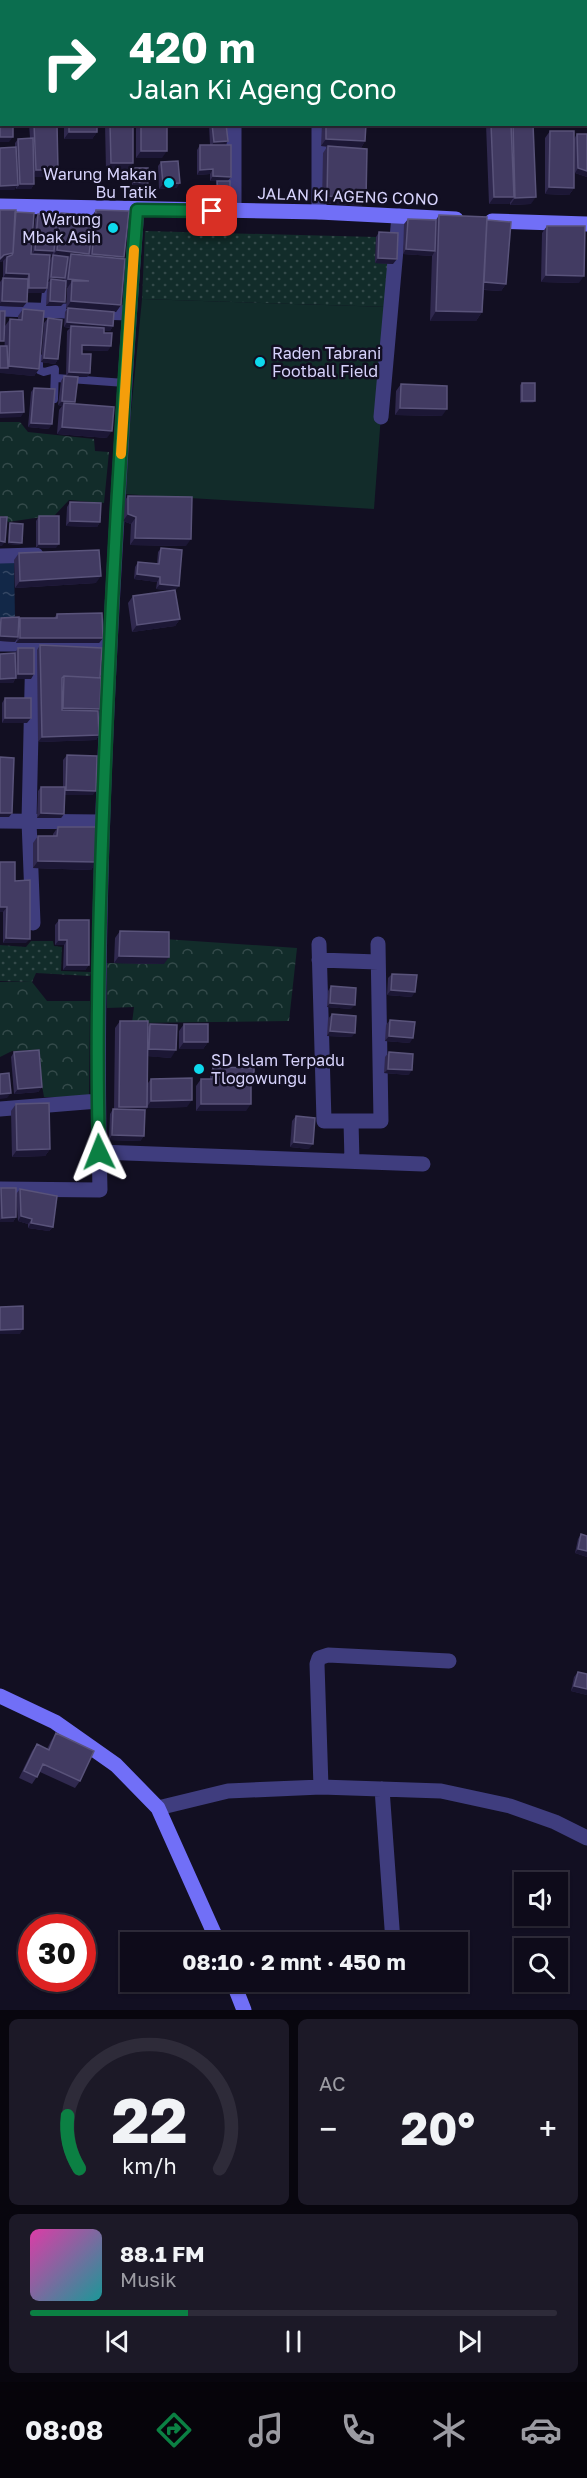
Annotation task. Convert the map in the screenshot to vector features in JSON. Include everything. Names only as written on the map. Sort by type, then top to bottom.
[{"type":"main road","name":"JALAN KI AGENG CONO","points":[[0,206],[33,214],[137,210],[234,210],[587,224]]},
{"type":"main road","points":[[0,1696],[55,1722],[116,1765],[158,1808],[214,1932]]},
{"type":"main road","points":[[237,1992],[244,2010]]},
{"type":"street","points":[[234,126],[234,210]]},
{"type":"street","points":[[319,126],[319,212]]},
{"type":"street","points":[[0,1189],[100,1190],[98,1101],[102,822],[110,646],[109,552],[125,383],[137,210]]},
{"type":"street","points":[[381,417],[399,216]]},
{"type":"street","points":[[0,309],[43,316],[129,313]]},
{"type":"street","points":[[0,556],[46,554]]},
{"type":"street","points":[[0,644],[110,646]]},
{"type":"street","points":[[33,644],[28,821],[33,923]]},
{"type":"street","points":[[0,821],[102,822]]},
{"type":"street","points":[[319,944],[324,1121],[381,1121],[378,944]]},
{"type":"street","points":[[320,960],[378,962]]},
{"type":"street","points":[[0,1109],[98,1101]]},
{"type":"street","points":[[351,1121],[352,1161]]},
{"type":"street","points":[[99,1152],[423,1164]]},
{"type":"street","points":[[321,1787],[317,1664],[320,1658],[328,1655],[448,1661]]},
{"type":"street","points":[[158,1808],[228,1791],[321,1787],[441,1791],[510,1806],[546,1819],[587,1838]]},
{"type":"street","points":[[382,1789],[392,1932]]},
{"type":"lane","points":[[43,316],[48,268]]},
{"type":"lane","points":[[39,353],[39,370],[44,372],[55,369],[53,407]]},
{"type":"lane","points":[[56,378],[125,383]]},
{"type":"green space","points":[[145,231],[376,237],[375,263],[394,264],[389,307],[142,299]]},
{"type":"green space","name":"Raden Tabrani Football Field","points":[[142,299],[389,307],[374,509],[123,494]]},
{"type":"green space","points":[[0,422],[20,422],[28,432],[94,439],[95,451],[109,452],[104,503],[69,500],[55,515],[8,522],[4,516],[0,516]]},
{"type":"green space","points":[[164,939],[297,948],[289,1021],[132,1023],[134,1007],[107,1008],[106,963],[163,964]]},
{"type":"green space","points":[[31,941],[53,941],[54,946],[62,947],[61,971],[91,972],[90,976],[36,973],[32,982],[0,981],[0,945],[26,947]]},
{"type":"green space","points":[[0,982],[32,982],[47,1001],[90,1001],[89,1097],[44,1097],[36,1050],[12,1051],[0,1057]]},
{"type":"water","points":[[0,560],[14,560],[15,620],[0,620]]},
{"type":"building","points":[[0,126],[13,126],[13,137],[0,137]]},
{"type":"building","points":[[34,126],[57,126],[58,170],[36,170]]},
{"type":"building","points":[[69,126],[97,126],[97,132],[69,132]]},
{"type":"building","points":[[110,126],[133,126],[133,163],[111,163]]},
{"type":"building","points":[[141,126],[167,126],[167,151],[141,151]]},
{"type":"building","points":[[212,126],[226,126],[228,141],[214,142]]},
{"type":"building","points":[[326,126],[366,126],[365,141],[326,139]]},
{"type":"building","points":[[491,126],[511,126],[514,197],[494,197]]},
{"type":"building","points":[[513,126],[533,126],[536,197],[515,198]]},
{"type":"building","points":[[550,131],[574,131],[574,188],[549,187]]},
{"type":"building","points":[[577,134],[587,134],[587,171],[578,168]]},
{"type":"building","points":[[33,138],[34,184],[20,184],[18,139]]},
{"type":"building","points":[[200,145],[231,145],[231,177],[213,176],[213,169],[200,170]]},
{"type":"building","points":[[328,146],[367,149],[366,199],[327,196]]},
{"type":"building","points":[[16,147],[18,185],[0,186],[0,148]]},
{"type":"building","points":[[178,161],[180,183],[163,184],[161,162]]},
{"type":"building","points":[[134,168],[148,168],[148,183],[134,182]]},
{"type":"building","points":[[217,181],[230,181],[230,190],[218,190]]},
{"type":"building","points":[[0,210],[16,210],[13,253],[4,255],[0,259]]},
{"type":"building","points":[[96,210],[129,211],[124,257],[92,254]]},
{"type":"building","points":[[15,212],[34,213],[31,254],[50,255],[47,288],[29,288],[29,274],[6,273],[7,257],[13,253]]},
{"type":"building","points":[[61,213],[94,216],[89,254],[57,250]]},
{"type":"building","points":[[38,214],[57,216],[54,251],[35,250]]},
{"type":"building","points":[[439,215],[487,217],[482,312],[436,311]]},
{"type":"building","points":[[408,219],[436,220],[435,251],[406,249]]},
{"type":"building","points":[[487,220],[511,222],[506,284],[484,282]]},
{"type":"building","points":[[547,226],[585,226],[584,276],[546,275]]},
{"type":"building","points":[[379,232],[398,233],[397,259],[378,258]]},
{"type":"building","points":[[71,254],[125,259],[121,305],[71,301],[72,281],[89,281],[68,279]]},
{"type":"building","points":[[53,255],[68,257],[65,278],[51,277]]},
{"type":"building","points":[[3,278],[28,279],[27,302],[2,301]]},
{"type":"building","points":[[51,279],[66,281],[65,302],[50,301]]},
{"type":"building","points":[[68,308],[114,312],[113,326],[67,322]]},
{"type":"building","points":[[23,309],[44,311],[39,369],[9,366],[10,319],[22,320]]},
{"type":"building","points":[[0,311],[5,311],[4,341],[0,341]]},
{"type":"building","points":[[48,318],[62,320],[58,359],[44,358]]},
{"type":"building","points":[[71,326],[104,328],[104,333],[112,333],[111,346],[82,345],[82,354],[91,354],[90,373],[69,372]]},
{"type":"building","points":[[0,346],[7,346],[8,368],[0,368]]},
{"type":"building","points":[[64,376],[78,377],[75,402],[62,401]]},
{"type":"building","points":[[522,383],[535,383],[535,401],[522,401]]},
{"type":"building","points":[[401,384],[447,386],[447,409],[400,408]]},
{"type":"building","points":[[34,388],[55,389],[52,424],[31,423]]},
{"type":"building","points":[[23,391],[24,412],[0,413],[0,392]]},
{"type":"building","points":[[64,403],[114,407],[112,431],[62,427]]},
{"type":"building","points":[[128,496],[192,497],[191,539],[135,538],[136,517],[128,514]]},
{"type":"building","points":[[70,502],[101,503],[100,522],[70,521]]},
{"type":"building","points":[[39,516],[59,516],[59,544],[39,544]]},
{"type":"building","points":[[0,517],[7,517],[5,542],[0,541]]},
{"type":"building","points":[[10,523],[23,524],[22,543],[9,542]]},
{"type":"building","points":[[161,548],[182,550],[179,586],[160,584],[160,577],[137,574],[138,562],[159,564]]},
{"type":"building","points":[[99,550],[101,576],[20,581],[19,553]]},
{"type":"building","points":[[175,590],[180,619],[137,625],[133,596]]},
{"type":"building","points":[[102,613],[103,638],[20,638],[20,618],[57,618],[57,614]]},
{"type":"building","points":[[19,617],[18,637],[0,636],[1,618]]},
{"type":"building","points":[[40,645],[102,648],[100,678],[64,676],[62,678],[62,710],[98,711],[99,735],[42,737]]},
{"type":"building","points":[[18,648],[34,648],[34,674],[18,674]]},
{"type":"building","points":[[15,653],[16,678],[0,679],[0,654]]},
{"type":"building","points":[[64,676],[101,678],[100,709],[63,708]]},
{"type":"building","points":[[5,698],[31,698],[31,718],[5,718]]},
{"type":"building","points":[[67,755],[97,756],[96,791],[66,790]]},
{"type":"building","points":[[0,757],[14,758],[12,813],[0,813]]},
{"type":"building","points":[[41,787],[65,787],[64,814],[41,813]]},
{"type":"building","points":[[58,827],[97,827],[96,862],[38,861],[38,836],[57,836]]},
{"type":"building","points":[[0,862],[15,862],[15,881],[30,880],[30,939],[6,938],[7,907],[0,907]]},
{"type":"building","points":[[59,920],[89,920],[89,965],[67,965],[67,940],[59,940]]},
{"type":"building","points":[[120,931],[169,932],[169,957],[119,956]]},
{"type":"building","points":[[392,974],[417,975],[415,992],[391,990]]},
{"type":"building","points":[[331,986],[356,988],[355,1005],[330,1003]]},
{"type":"building","points":[[332,1014],[356,1016],[355,1033],[330,1031]]},
{"type":"building","points":[[390,1020],[415,1022],[413,1038],[389,1036]]},
{"type":"building","points":[[120,1021],[148,1021],[147,1107],[119,1107]]},
{"type":"building","points":[[150,1024],[177,1025],[176,1050],[149,1049]]},
{"type":"building","points":[[184,1024],[208,1024],[208,1042],[184,1042]]},
{"type":"building","points":[[39,1050],[42,1087],[18,1089],[14,1052]]},
{"type":"building","points":[[389,1052],[413,1054],[412,1070],[388,1069]]},
{"type":"building","points":[[213,1067],[254,1068],[254,1081],[251,1079],[213,1079]]},
{"type":"building","points":[[9,1073],[11,1093],[0,1094],[0,1074]]},
{"type":"building","points":[[192,1078],[192,1100],[151,1101],[151,1079]]},
{"type":"building","points":[[201,1079],[251,1079],[251,1104],[201,1104]]},
{"type":"building","points":[[49,1103],[50,1149],[17,1150],[16,1104]]},
{"type":"building","points":[[113,1109],[145,1110],[144,1136],[112,1135]]},
{"type":"building","points":[[296,1116],[315,1118],[313,1144],[294,1142]]},
{"type":"building","points":[[1,1188],[16,1188],[16,1217],[2,1218]]},
{"type":"building","points":[[20,1189],[57,1196],[53,1227],[31,1223],[32,1219],[21,1216]]},
{"type":"building","points":[[23,1306],[23,1329],[0,1330],[0,1307]]},
{"type":"building","points":[[581,1534],[587,1536],[587,1551],[578,1549]]},
{"type":"building","points":[[578,1672],[587,1674],[587,1689],[574,1686]]},
{"type":"building","points":[[56,1733],[94,1751],[80,1781],[43,1764],[37,1777],[24,1771],[37,1744],[49,1750]]},
{"type":"slow traffic","points":[[121,454],[134,250]]},
{"type":"place","name":"Warung Makan Bu Tatik","points":[[169,183]]},
{"type":"place","name":"Warung Mbak Asih","points":[[113,228]]},
{"type":"place","name":"Raden Tabrani Football Field","points":[[260,362]]},
{"type":"place","name":"SD Islam Terpadu Tlogowungu","points":[[199,1069]]},
{"type":"route","points":[[99,1152],[102,822],[115,552],[137,210],[212,211]]}]
